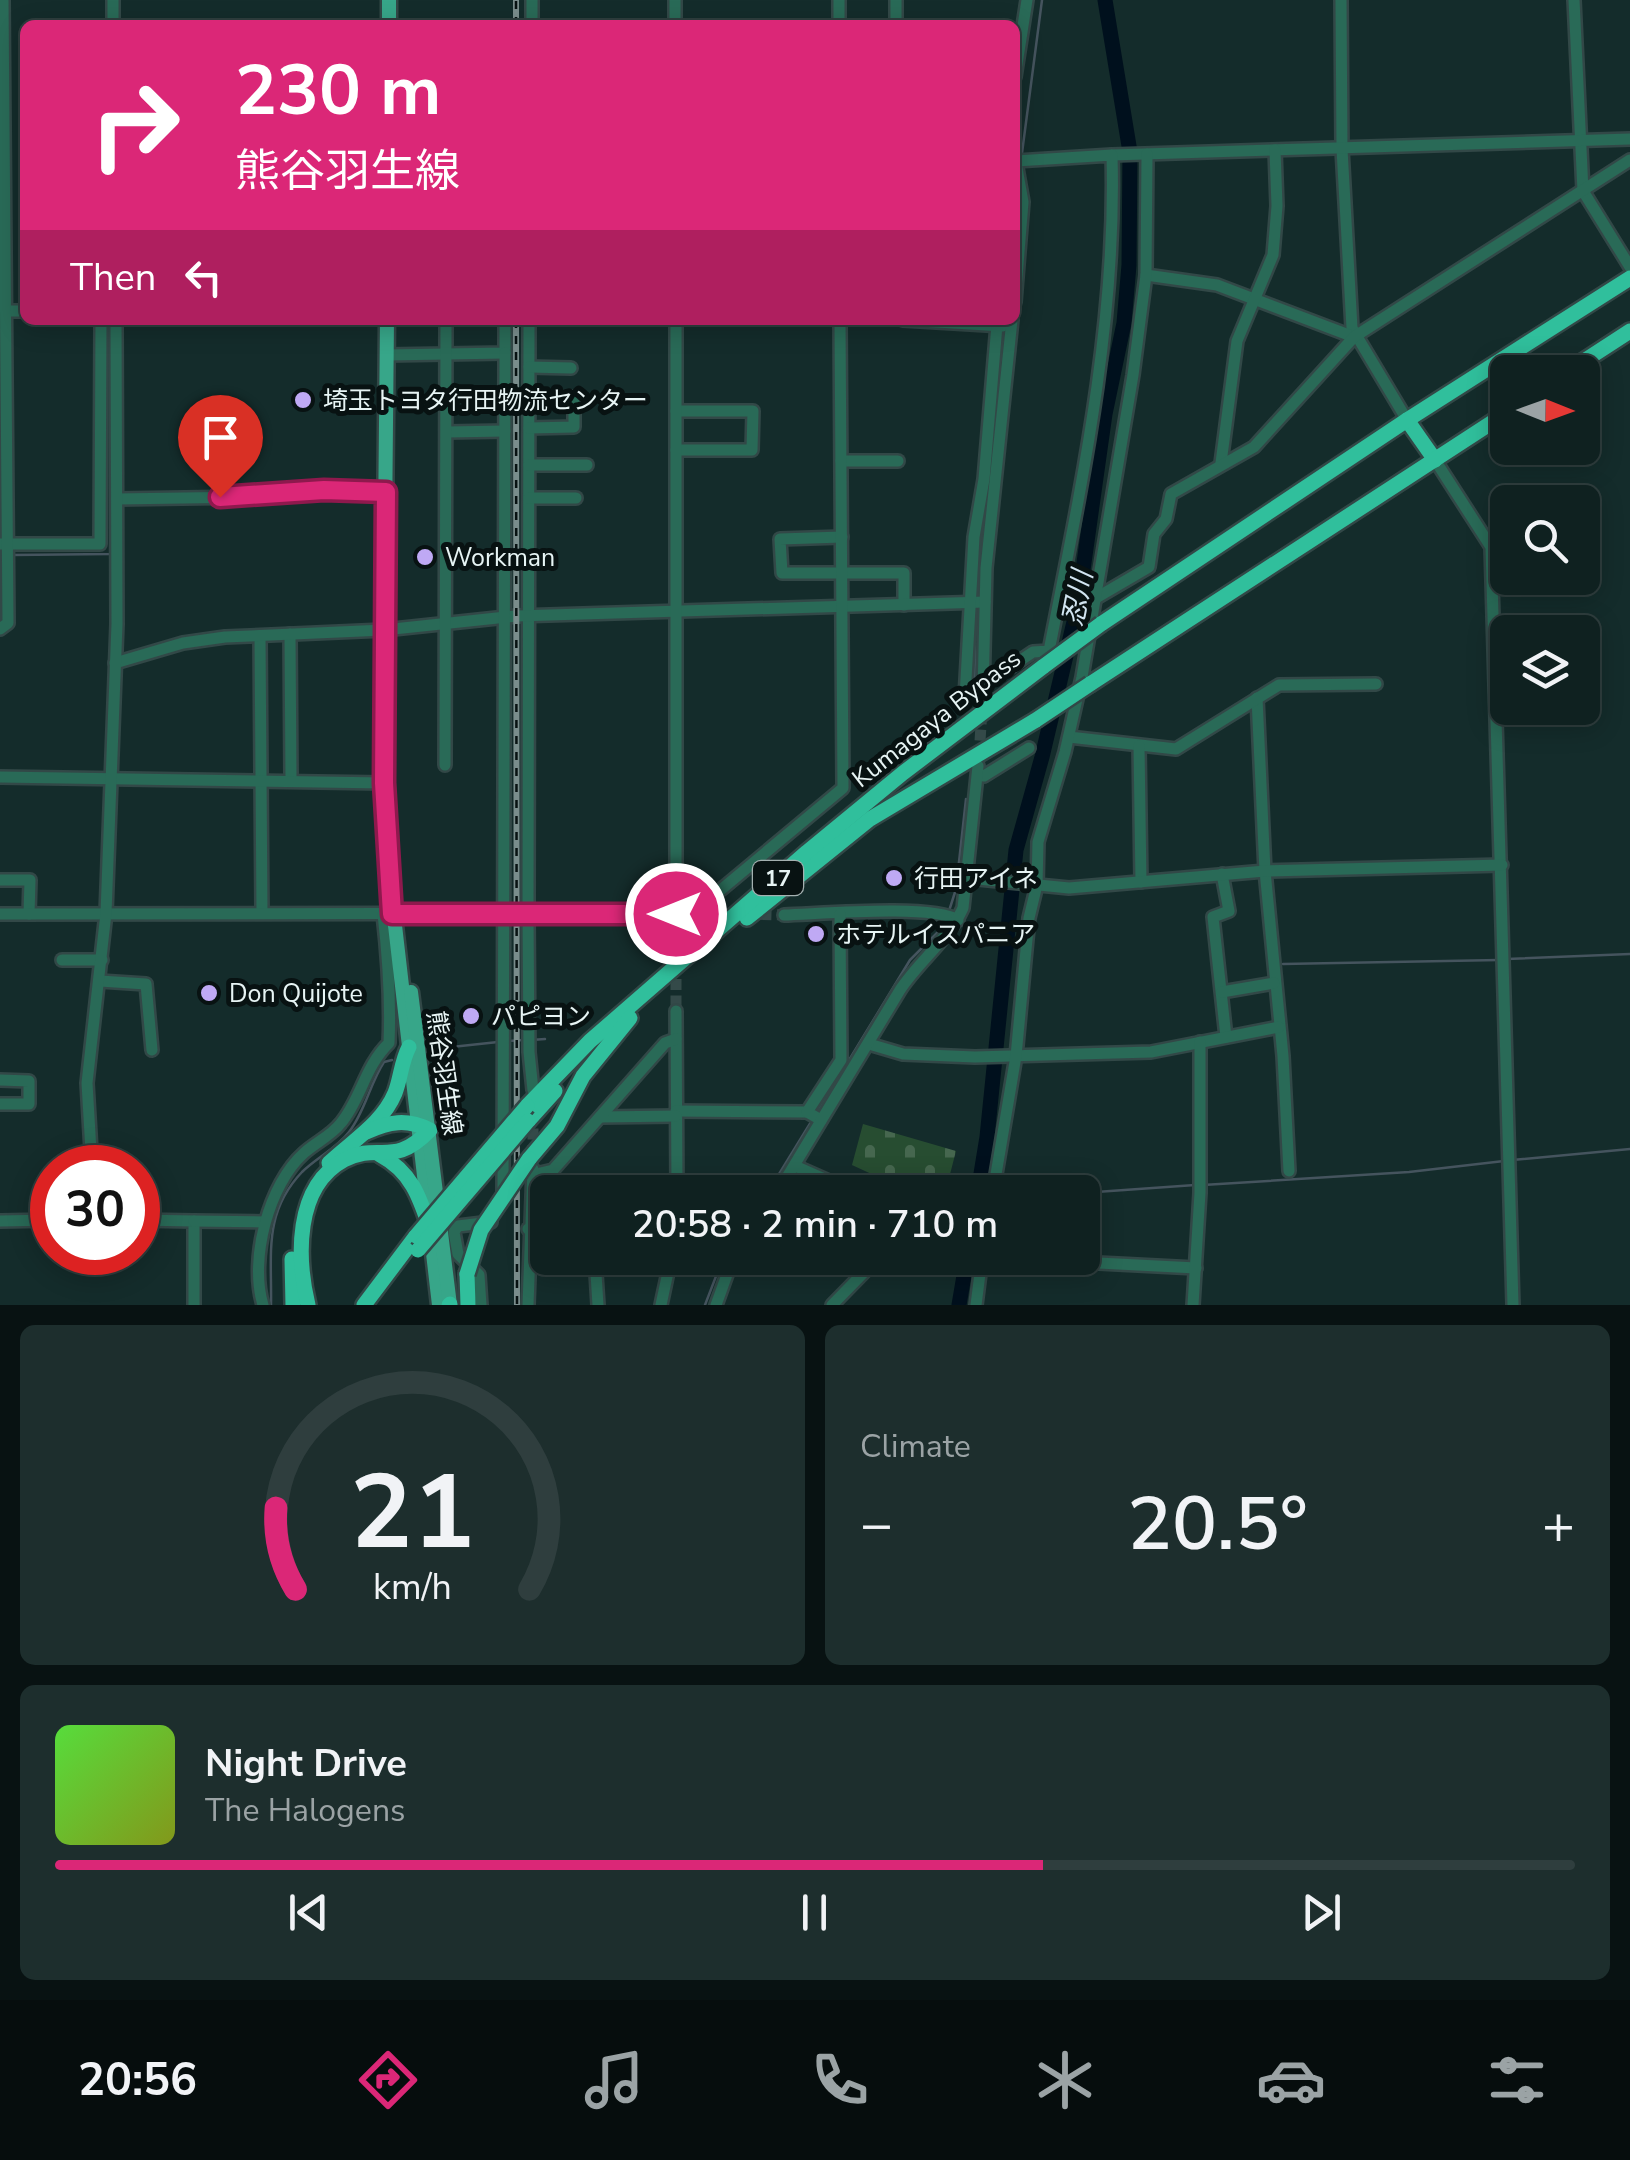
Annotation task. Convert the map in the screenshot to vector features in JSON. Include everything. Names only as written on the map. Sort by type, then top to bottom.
[{"type":"highway","name":"Kumagaya Bypass","points":[[364,1305],[530,1106],[590,1041],[902,773],[1101,624],[1406,420],[1630,278]]},
{"type":"highway","points":[[1593,355],[1630,331]]},
{"type":"highway","points":[[1406,420],[1435,460]]},
{"type":"highway","name":"Kumagaya Bypass","points":[[530,1106],[870,819],[1036,720],[1490,424]]},
{"type":"highway","points":[[468,1305],[468,1274],[481,1230],[531,1167],[583,1076],[630,1018]]},
{"type":"highway","points":[[293,1305],[296,1208],[316,1175],[366,1132],[396,1092],[408,1047]]},
{"type":"highway","points":[[366,1132],[386,1123],[423,1132]]},
{"type":"highway","points":[[308,1305],[302,1282],[301,1240],[307,1207],[330,1171],[344,1160],[401,1153],[423,1132]]},
{"type":"highway","points":[[378,1154],[410,1177],[422,1239]]},
{"type":"highway","name":"Kumagaya Bypass","points":[[377,1305],[422,1239]]},
{"type":"main road","name":"熊谷羽生線","points":[[388,325],[384,783],[392,914],[423,1132],[422,1239],[440,1305]]},
{"type":"main road","name":"熊谷羽生線","points":[[392,914],[450,1305]]},
{"type":"street","points":[[0,629],[8,623],[4,544],[3,0]]},
{"type":"street","points":[[1020,39],[1028,0]]},
{"type":"street","points":[[1341,0],[1342,150],[1354,337],[1406,420]]},
{"type":"street","points":[[1574,0],[1583,190],[1630,267]]},
{"type":"street","points":[[1020,159],[1630,138]]},
{"type":"street","points":[[1221,464],[1236,342],[1273,256],[1276,150]]},
{"type":"street","points":[[996,1175],[1042,824],[1069,737],[1096,598],[1146,275],[1148,154]]},
{"type":"street","points":[[978,602],[983,686],[1033,652],[1049,651],[1080,496],[1109,294],[1112,156]]},
{"type":"street","points":[[1096,598],[1149,567],[1154,534],[1166,519],[1171,494],[1254,447],[1354,337],[1630,160]]},
{"type":"street","points":[[1020,210],[1020,251]]},
{"type":"street","points":[[1146,275],[1217,286],[1354,337]]},
{"type":"street","points":[[6,311],[20,311]]},
{"type":"street","points":[[4,544],[100,544],[101,325]]},
{"type":"street","points":[[90,1145],[86,1084],[106,914],[115,663],[116,325]]},
{"type":"street","points":[[445,764],[446,325]]},
{"type":"street","points":[[481,1305],[479,1275],[458,1254],[454,1232],[458,1226],[493,1222],[502,1210],[505,325]]},
{"type":"street","points":[[529,325],[530,1106]]},
{"type":"street","points":[[676,325],[676,946]]},
{"type":"street","points":[[693,913],[843,788],[840,325]]},
{"type":"street","points":[[965,697],[986,568],[1006,325]]},
{"type":"street","points":[[388,356],[505,353]]},
{"type":"street","points":[[529,367],[571,368]]},
{"type":"street","points":[[529,397],[574,397],[574,427],[529,428]]},
{"type":"street","points":[[676,412],[753,411],[752,450],[676,450]]},
{"type":"street","points":[[447,432],[505,431]]},
{"type":"street","points":[[1435,460],[1490,547],[1514,1305]]},
{"type":"street","points":[[842,461],[898,462]]},
{"type":"street","points":[[529,465],[588,465]]},
{"type":"street","points":[[117,499],[250,497],[324,490],[386,492]]},
{"type":"street","points":[[529,498],[576,498]]},
{"type":"street","points":[[842,537],[780,539],[782,573],[904,573],[904,605]]},
{"type":"street","points":[[115,663],[182,643],[529,616],[978,602]]},
{"type":"street","points":[[290,634],[292,779]]},
{"type":"street","points":[[260,636],[262,913]]},
{"type":"street","points":[[1069,737],[1176,749],[1279,685],[1376,684]]},
{"type":"street","points":[[1256,698],[1265,871],[1289,1171]]},
{"type":"street","points":[[1139,746],[1142,882]]},
{"type":"street","points":[[814,1116],[869,1044],[917,964],[964,908],[978,771],[984,776],[1029,748]]},
{"type":"street","points":[[0,777],[263,778],[384,783]]},
{"type":"street","points":[[968,878],[1069,888],[1265,871],[1502,865]]},
{"type":"street","points":[[1222,874],[1229,911],[1213,917],[1226,1037]]},
{"type":"street","points":[[0,880],[30,880],[30,914]]},
{"type":"street","points":[[0,914],[710,914]]},
{"type":"street","points":[[263,1305],[260,1265],[271,1202],[286,1172],[338,1127],[378,1053],[389,1043],[392,914]]},
{"type":"street","points":[[784,914],[954,917]]},
{"type":"street","points":[[789,1175],[841,1060],[840,914]]},
{"type":"street","points":[[62,960],[102,960]]},
{"type":"street","points":[[100,981],[146,984],[152,1050]]},
{"type":"street","points":[[1222,992],[1274,983]]},
{"type":"street","points":[[676,1012],[677,1175]]},
{"type":"street","points":[[869,1044],[904,1054],[1151,1052],[1279,1026]]},
{"type":"street","points":[[528,1305],[531,1167],[553,1170],[665,1043],[676,1039]]},
{"type":"street","points":[[1193,1305],[1200,1185],[1200,1042]]},
{"type":"street","points":[[0,1080],[29,1080],[29,1104],[0,1104]]},
{"type":"street","points":[[600,1116],[814,1116]]},
{"type":"street","points":[[795,1166],[815,1175]]},
{"type":"street","points":[[0,1221],[30,1220]]},
{"type":"street","points":[[160,1220],[265,1222]]},
{"type":"street","points":[[194,1220],[194,1305]]},
{"type":"street","points":[[1100,1263],[1196,1268]]},
{"type":"street","points":[[596,1275],[598,1305]]},
{"type":"street","points":[[662,1305],[667,1275]]},
{"type":"street","points":[[716,1305],[727,1275]]},
{"type":"street","points":[[832,1305],[861,1275]]},
{"type":"street","points":[[976,1305],[980,1275]]},
{"type":"green space","points":[[863,1124],[956,1151],[950,1175],[874,1175],[852,1165]]},
{"type":"waterway","points":[[1022,153],[1042,0]]},
{"type":"waterway","name":"忍川","points":[[981,1175],[1016,850],[1078,605],[1105,414],[1124,323],[1130,152],[1105,0]]},
{"type":"waterway","points":[[996,408],[1004,331]]},
{"type":"waterway","points":[[977,597],[985,505]]},
{"type":"waterway","points":[[12,555],[111,554],[111,511]]},
{"type":"waterway","points":[[974,700],[976,605]]},
{"type":"waterway","points":[[949,911],[956,889],[966,799]]},
{"type":"waterway","points":[[818,1111],[910,960],[946,919]]},
{"type":"waterway","points":[[1507,959],[1630,954]]},
{"type":"waterway","points":[[1283,964],[1499,960]]},
{"type":"waterway","points":[[531,1040],[545,1039]]},
{"type":"waterway","points":[[506,1041],[523,1040]]},
{"type":"waterway","points":[[433,1049],[498,1042]]},
{"type":"waterway","points":[[271,1305],[272,1235],[281,1203],[302,1172],[349,1132],[384,1062],[392,1060]]},
{"type":"waterway","points":[[778,1175],[811,1122]]},
{"type":"waterway","points":[[1512,1160],[1630,1149]]},
{"type":"waterway","points":[[1203,1185],[1409,1172],[1504,1161]]},
{"type":"waterway","points":[[1100,1192],[1195,1185]]},
{"type":"waterway","points":[[705,1305],[716,1275]]},
{"type":"waterway","name":"忍川","points":[[959,1305],[964,1275]]},
{"type":"tunnel","points":[[979,757],[983,693]]},
{"type":"tunnel","points":[[711,913],[784,915]]},
{"type":"tunnel","points":[[676,946],[676,1011]]},
{"type":"tunnel","points":[[533,1115],[533,1156]]},
{"type":"railway","points":[[516,0],[516,20]]},
{"type":"railway","points":[[516,325],[517,1305]]},
{"type":"place","name":"埼玉トヨタ行田物流センター","points":[[303,400]]},
{"type":"place","name":"Workman","points":[[425,557]]},
{"type":"place","name":"行田アイネ","points":[[894,878]]},
{"type":"place","name":"ホテルイスパニア","points":[[816,934]]},
{"type":"place","name":"Don Quijote","points":[[209,993]]},
{"type":"place","name":"パピヨン","points":[[471,1016]]},
{"type":"route","points":[[220,497],[324,490],[386,492],[384,783],[392,914],[676,914]]}]
